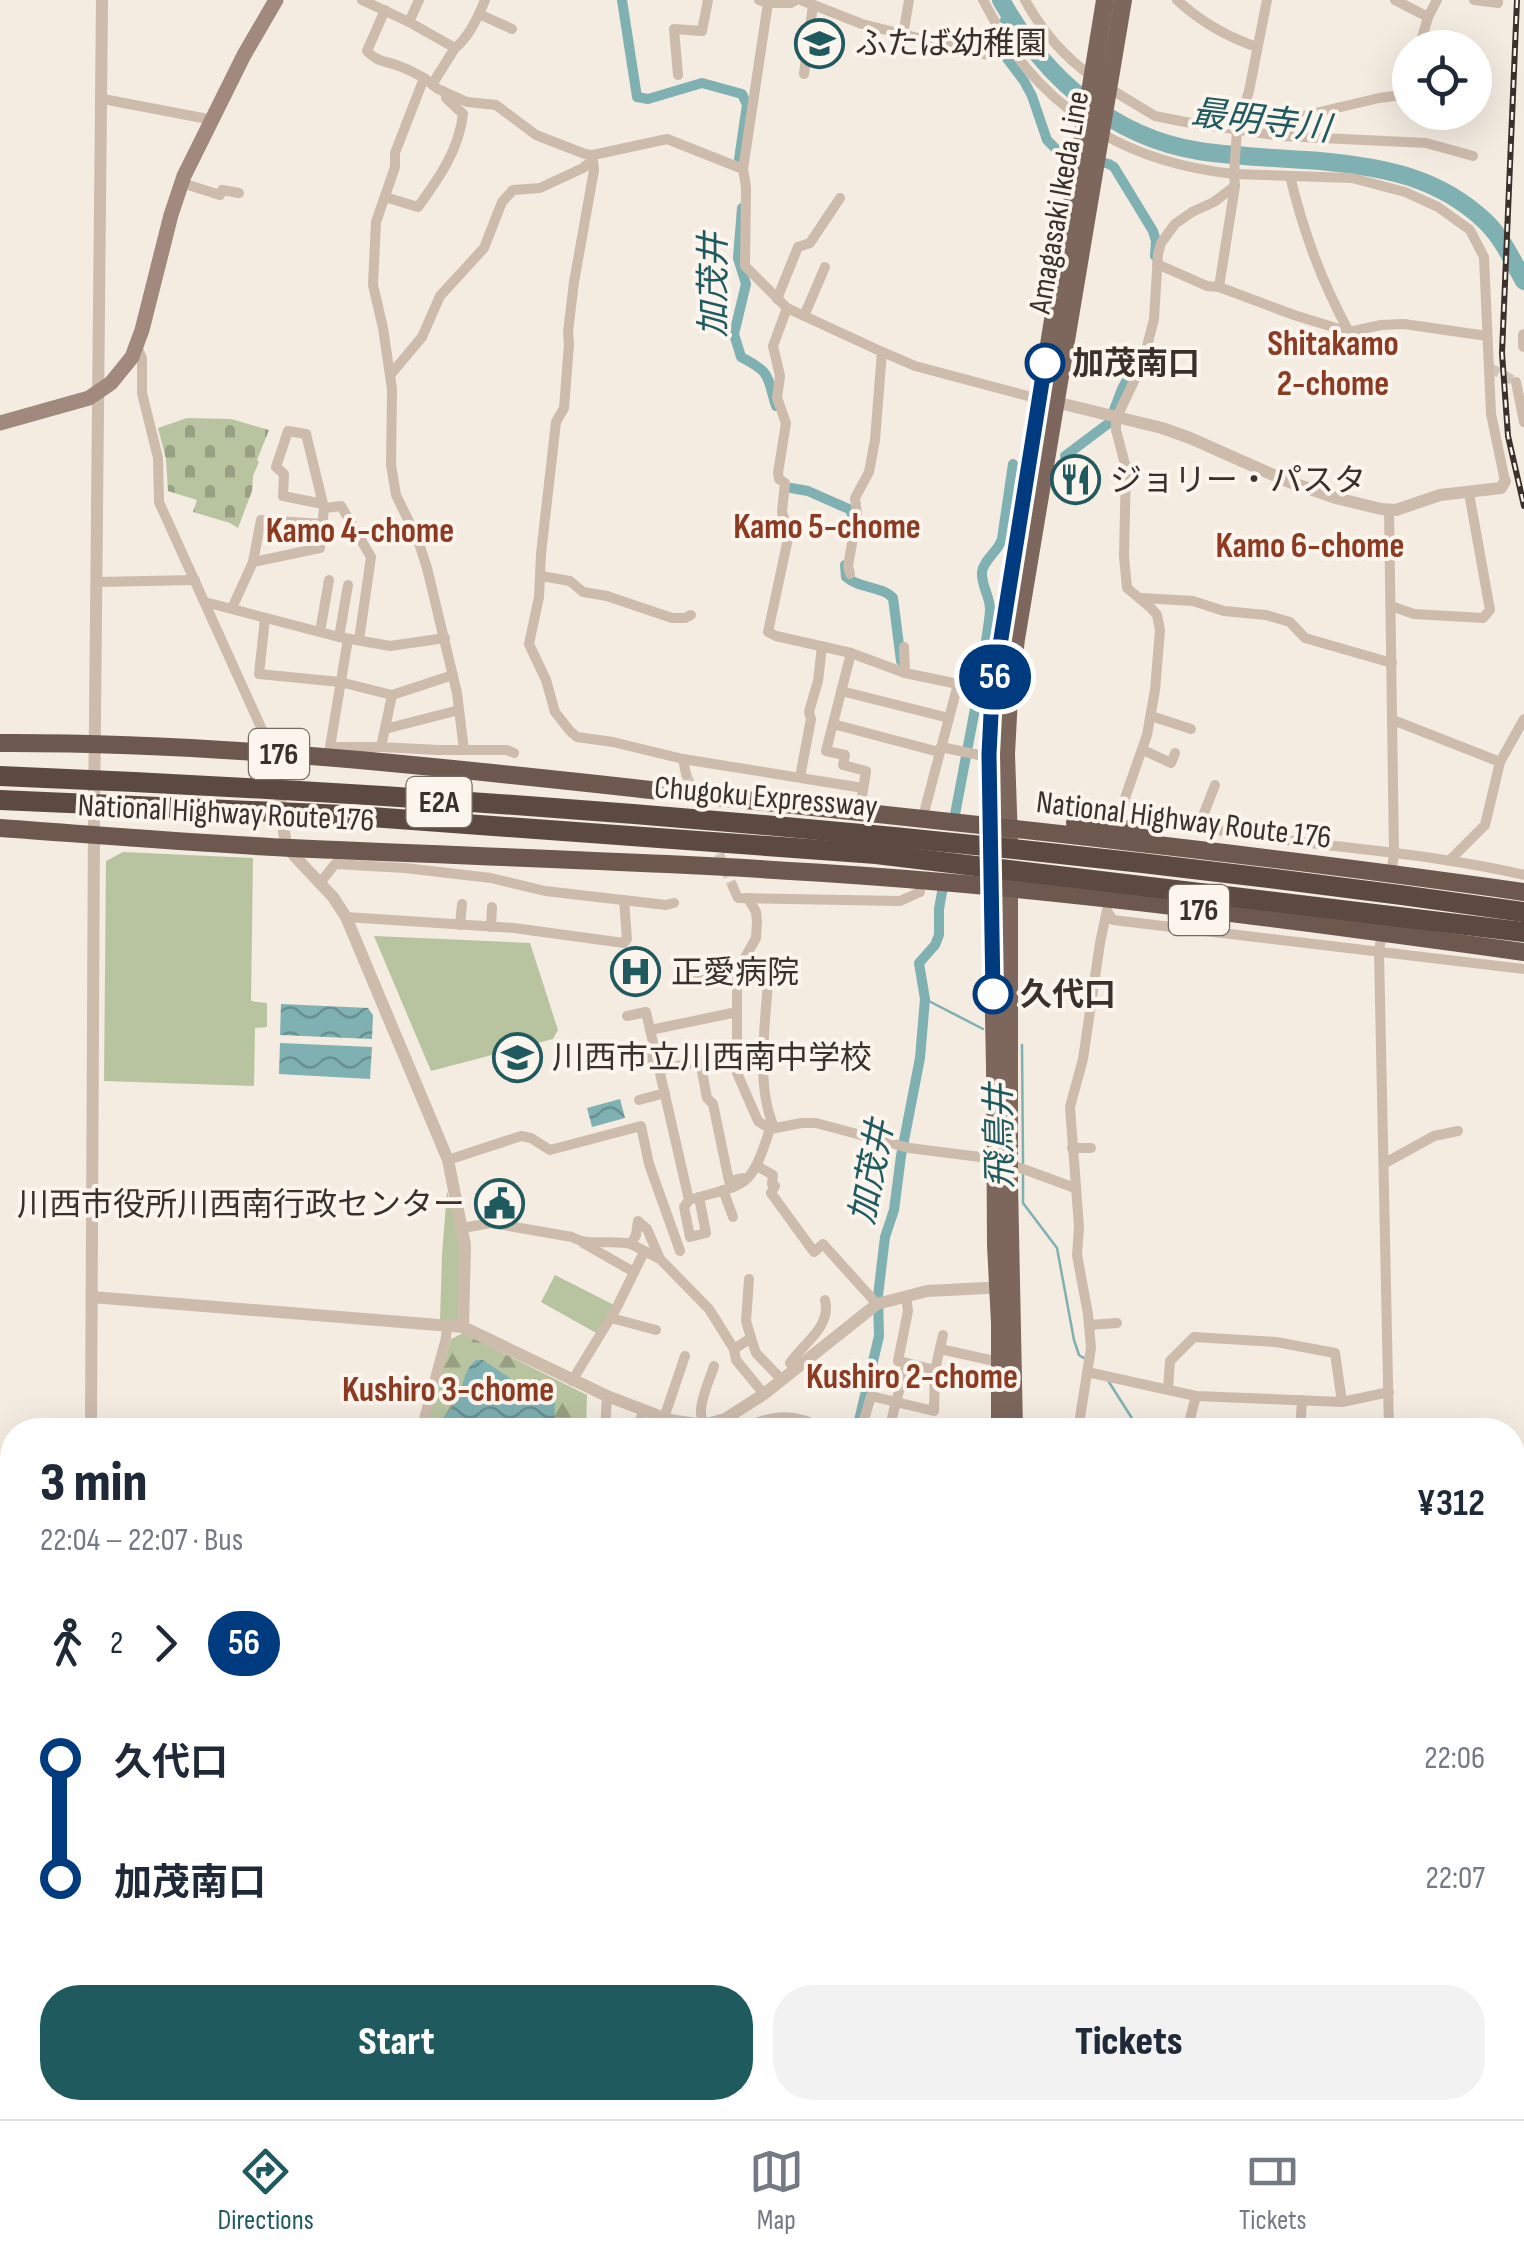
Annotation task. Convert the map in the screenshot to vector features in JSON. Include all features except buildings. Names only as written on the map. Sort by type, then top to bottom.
[{"type":"highway","name":"National Highway Route 176","points":[[0,743],[274,759],[330,752],[463,759],[878,834],[1271,858],[1524,889]]},
{"type":"highway","points":[[463,759],[862,796],[925,808],[1438,869],[1524,889]]},
{"type":"highway","name":"Chugoku Expressway","points":[[0,776],[384,798],[878,834],[1339,886],[1524,912]]},
{"type":"highway","name":"Chugoku Expressway","points":[[0,800],[878,834],[1524,932]]},
{"type":"highway","name":"National Highway Route 176","points":[[0,828],[94,827],[456,855],[873,876],[1253,916],[1524,952]]},
{"type":"highway","points":[[456,855],[1106,910],[1524,960]]},
{"type":"main road","points":[[0,422],[80,402],[118,376],[136,348],[171,215],[193,155],[276,0]]},
{"type":"main road","name":"Amagasaki Ikeda Line","points":[[1100,84],[1105,0]]},
{"type":"main road","name":"Amagasaki Ikeda Line","points":[[999,815],[989,754],[992,695],[1048,400],[1100,84],[1123,0]]},
{"type":"main road","name":"Amagasaki Ikeda Line","points":[[1013,1418],[1003,1162],[999,815],[1009,697],[1048,400]]},
{"type":"main road","name":"Amagasaki Ikeda Line","points":[[1000,1418],[999,1362],[1006,1287]]},
{"type":"street","points":[[92,1418],[102,0]]},
{"type":"street","points":[[362,0],[454,48]]},
{"type":"street","points":[[408,22],[419,0]]},
{"type":"street","points":[[463,759],[460,710],[444,638],[418,540],[396,495],[390,465],[392,389],[373,285],[376,222],[395,167],[394,153],[429,81],[461,43],[485,0]]},
{"type":"street","points":[[678,75],[674,29],[702,31],[708,0]]},
{"type":"street","points":[[983,0],[1035,81],[1124,146],[1155,158],[1234,177],[1352,178],[1405,192],[1438,206],[1470,230],[1484,257],[1491,414],[1505,482],[1501,488],[1440,496],[1389,510],[1336,498],[1288,482],[1162,428],[916,366],[787,308],[745,266],[743,169],[764,1],[799,0],[862,24],[987,56],[998,55],[1009,46]]},
{"type":"street","points":[[903,35],[909,0]]},
{"type":"street","points":[[1025,0],[1039,25],[1073,64],[1155,116],[1237,133],[1426,142],[1473,156]]},
{"type":"street","points":[[1177,0],[1208,24],[1256,47]]},
{"type":"street","points":[[1219,287],[1237,133],[1267,0]]},
{"type":"street","points":[[1396,0],[1428,17]]},
{"type":"street","points":[[1424,30],[1437,0]]},
{"type":"street","points":[[1474,0],[1498,0]]},
{"type":"street","points":[[804,74],[813,5]]},
{"type":"street","points":[[384,10],[367,51],[371,56],[399,66],[467,102],[496,105],[536,135],[593,157]]},
{"type":"street","points":[[479,14],[512,29]]},
{"type":"street","points":[[385,196],[418,207],[439,179],[460,135],[463,114],[429,81]]},
{"type":"street","points":[[1289,136],[1290,120],[1392,96]]},
{"type":"street","points":[[100,101],[213,120]]},
{"type":"street","points":[[390,374],[422,337],[440,296],[484,248],[502,202],[512,190],[540,188],[583,168],[593,157],[667,139],[743,169]]},
{"type":"street","points":[[593,157],[568,332],[564,408],[556,422],[535,621],[529,644],[546,680],[555,712],[577,736],[683,760],[800,777],[862,796],[866,771],[843,765],[845,755],[826,751],[851,653]]},
{"type":"street","points":[[1290,176],[1312,255],[1349,332]]},
{"type":"street","points":[[1234,177],[1214,202],[1175,224],[1161,243],[1154,319],[1143,362],[1116,419],[1126,468],[1124,556],[1128,588],[1151,608],[1159,622],[1151,716],[1118,828],[1152,824],[1198,829],[1450,861],[1524,875]]},
{"type":"street","points":[[182,183],[220,195],[222,190],[240,193]]},
{"type":"street","points":[[777,298],[798,247],[810,242],[840,198]]},
{"type":"street","points":[[1157,264],[1206,286],[1219,287],[1349,332],[1404,324],[1487,336]]},
{"type":"street","points":[[804,316],[825,268]]},
{"type":"street","points":[[787,308],[773,353],[780,376],[777,398],[786,424],[778,473],[779,480],[785,483],[782,512],[789,534],[768,632],[992,695]]},
{"type":"street","points":[[136,348],[142,358],[142,393],[158,458],[159,502],[274,759],[285,840],[346,917],[448,1160],[465,1245],[463,1327]]},
{"type":"street","points":[[850,574],[854,498],[869,472],[876,440],[882,352]]},
{"type":"street","points":[[1516,382],[1524,422]]},
{"type":"street","points":[[253,562],[320,548],[324,506],[306,434],[288,431],[276,467],[284,474],[283,496],[324,506],[341,506],[370,557],[348,639],[330,752],[381,747],[463,759],[506,750],[514,753]]},
{"type":"street","points":[[1392,606],[1414,614],[1483,618],[1490,610],[1469,492]]},
{"type":"street","points":[[1389,510],[1394,854],[1379,952],[1389,1418]]},
{"type":"street","points":[[232,608],[253,562],[261,520],[322,524]]},
{"type":"street","points":[[540,576],[570,582],[584,592],[672,618],[691,615]]},
{"type":"street","points":[[97,582],[195,580]]},
{"type":"street","points":[[320,632],[329,580]]},
{"type":"street","points":[[348,585],[348,639]]},
{"type":"street","points":[[1141,598],[1193,601],[1224,611],[1266,615],[1290,622],[1305,638],[1392,663]]},
{"type":"street","points":[[205,602],[390,646],[444,638]]},
{"type":"street","points":[[265,619],[260,674],[340,682],[392,694],[453,676]]},
{"type":"street","points":[[800,777],[822,646]]},
{"type":"street","points":[[904,647],[906,673]]},
{"type":"street","points":[[925,808],[958,684]]},
{"type":"street","points":[[841,691],[948,718]]},
{"type":"street","points":[[381,747],[392,694]]},
{"type":"street","points":[[385,729],[460,710]]},
{"type":"street","points":[[1151,716],[1190,729]]},
{"type":"street","points":[[1450,861],[1485,825],[1500,762],[1524,719]]},
{"type":"street","points":[[1393,720],[1500,762]]},
{"type":"street","points":[[832,724],[940,750],[989,754]]},
{"type":"street","points":[[575,743],[588,738]]},
{"type":"street","points":[[1143,750],[1171,763],[1175,753]]},
{"type":"street","points":[[683,760],[686,774]]},
{"type":"street","points":[[1198,829],[1215,785]]},
{"type":"street","points":[[320,883],[336,864],[405,868],[491,878],[545,891],[674,903]]},
{"type":"street","points":[[733,887],[738,898],[900,901],[920,892]]},
{"type":"street","points":[[748,898],[756,912],[756,938],[737,972],[737,1053],[738,1073],[758,1121],[772,1128],[816,1123],[908,1148],[1003,1162],[1075,1188]]},
{"type":"street","points":[[346,917],[491,926],[624,943],[628,939],[624,900]]},
{"type":"street","points":[[460,924],[462,904]]},
{"type":"street","points":[[491,926],[492,907]]},
{"type":"street","points":[[1106,910],[1112,920],[1524,969]]},
{"type":"street","points":[[1080,1418],[1091,1348],[1077,1255],[1079,1226],[1070,1107],[1083,1059],[1106,910]]},
{"type":"street","points":[[626,1016],[644,1008],[676,1144],[694,1199],[742,1185],[758,1166],[772,1128],[765,1108],[763,1072],[770,966],[747,954]]},
{"type":"street","points":[[694,976],[737,972]]},
{"type":"street","points":[[650,1030],[737,1012]]},
{"type":"street","points":[[660,1070],[737,1053]]},
{"type":"street","points":[[627,1063],[656,1056]]},
{"type":"street","points":[[700,1060],[729,1181],[748,1179]]},
{"type":"street","points":[[639,1100],[665,1093]]},
{"type":"street","points":[[448,1160],[521,1136],[550,1150],[641,1126],[649,1164],[680,1251]]},
{"type":"street","points":[[673,1130],[686,1126]]},
{"type":"street","points":[[1385,1163],[1434,1136],[1458,1132]]},
{"type":"street","points":[[660,1147],[676,1144]]},
{"type":"street","points":[[1072,1148],[1091,1148]]},
{"type":"street","points":[[758,1166],[773,1175],[772,1184],[776,1186],[771,1193],[814,1252],[823,1244],[877,1304]]},
{"type":"street","points":[[723,1190],[733,1217]]},
{"type":"street","points":[[632,1244],[638,1221],[660,1259],[708,1310],[734,1349],[736,1360],[764,1394]]},
{"type":"street","points":[[462,1228],[491,1223],[572,1237],[634,1272]]},
{"type":"street","points":[[582,1243],[632,1244],[660,1259]]},
{"type":"street","points":[[572,1380],[611,1318],[644,1252]]},
{"type":"street","points":[[749,1279],[746,1321],[751,1338],[756,1353],[782,1380]]},
{"type":"street","points":[[728,1418],[877,1304],[926,1291],[1006,1287]]},
{"type":"street","points":[[906,1296],[908,1310],[898,1362],[935,1370]]},
{"type":"street","points":[[92,1297],[463,1327],[658,1418]]},
{"type":"street","points":[[794,1369],[790,1363],[825,1321],[825,1300]]},
{"type":"street","points":[[611,1318],[656,1330]]},
{"type":"street","points":[[1089,1325],[1117,1323]]},
{"type":"street","points":[[424,1418],[447,1326]]},
{"type":"street","points":[[865,1418],[871,1396],[934,1411],[935,1370],[943,1334]]},
{"type":"street","points":[[1168,1389],[1170,1361],[1194,1337],[1260,1341],[1335,1353],[1342,1402]]},
{"type":"street","points":[[734,1349],[751,1338]]},
{"type":"street","points":[[940,1349],[999,1362]]},
{"type":"street","points":[[672,1418],[685,1356]]},
{"type":"street","points":[[892,1418],[907,1363]]},
{"type":"street","points":[[701,1418],[714,1366]]},
{"type":"street","points":[[1087,1372],[1196,1396],[1342,1402],[1388,1392]]},
{"type":"street","points":[[606,1418],[608,1396]]},
{"type":"street","points":[[1191,1418],[1196,1396]]},
{"type":"street","points":[[1301,1418],[1302,1400]]},
{"type":"street","points":[[641,1418],[644,1410]]},
{"type":"street","points":[[772,1418],[800,1418]]},
{"type":"green space","points":[[187,418],[231,419],[269,430],[238,528],[193,512],[197,500],[168,491],[166,459],[158,428]]},
{"type":"green space","points":[[123,852],[253,858],[251,1001],[267,1003],[267,1027],[255,1028],[254,1086],[104,1081],[106,861]]},
{"type":"green space","points":[[374,936],[530,943],[558,1030],[553,1039],[431,1071]]},
{"type":"green space","points":[[447,1191],[462,1245],[459,1322],[440,1321]]},
{"type":"green space","points":[[555,1275],[614,1305],[598,1334],[541,1302]]},
{"type":"green space","points":[[463,1333],[587,1395],[586,1418],[428,1418],[451,1339]]},
{"type":"water","points":[[281,1004],[368,1008],[373,1015],[372,1039],[280,1035]]},
{"type":"water","points":[[280,1043],[372,1047],[370,1079],[279,1074]]},
{"type":"water","points":[[620,1099],[625,1118],[592,1127],[587,1108]]},
{"type":"water","points":[[476,1360],[483,1360],[528,1390],[553,1399],[554,1418],[443,1418],[455,1404],[468,1369]]},
{"type":"waterway","name":"加茂井","points":[[622,0],[637,97],[648,99],[702,83],[742,94],[747,105],[739,159]]},
{"type":"waterway","name":"最明寺川","points":[[1001,0],[1037,54],[1083,99],[1109,117],[1167,144],[1199,151],[1320,161],[1410,177],[1450,195],[1487,223],[1524,281]]},
{"type":"waterway","name":"加茂井","points":[[1009,14],[999,48],[1032,96],[1047,140],[1058,151],[1114,167],[1153,231],[1155,256]]},
{"type":"waterway","name":"加茂井","points":[[742,208],[738,258],[746,284],[734,334],[741,357],[766,376],[776,406]]},
{"type":"waterway","name":"加茂井","points":[[1065,456],[1109,423],[1142,351]]},
{"type":"waterway","name":"加茂井","points":[[980,683],[990,611],[982,572],[1002,539],[1013,464]]},
{"type":"waterway","name":"加茂井","points":[[791,488],[808,491],[851,510],[853,524]]},
{"type":"waterway","name":"加茂井","points":[[845,565],[846,577],[893,598],[901,661]]},
{"type":"waterway","name":"加茂井","points":[[953,825],[978,693]]},
{"type":"waterway","name":"加茂井","points":[[860,1418],[879,1336],[878,1296],[885,1237],[894,1210],[920,1058],[925,999],[919,963],[939,935],[944,881]]},
{"type":"waterway","name":"飛鳥井","points":[[925,999],[983,1029]]},
{"type":"waterway","name":"飛鳥井","points":[[1022,1045],[1023,1163]]},
{"type":"waterway","name":"飛鳥井","points":[[1023,1171],[1023,1203],[1057,1248],[1074,1340],[1079,1355],[1087,1360]]},
{"type":"waterway","name":"飛鳥井","points":[[1107,1379],[1132,1418]]},
{"type":"tunnel","points":[[1490,368],[1516,382]]},
{"type":"tunnel","points":[[686,774],[705,820]]},
{"type":"tunnel","points":[[713,840],[733,887]]},
{"type":"railway","points":[[1517,0],[1502,353],[1508,436],[1524,506]]},
{"type":"bus line","name":"56","points":[[993,994],[989,754],[992,695],[1045,363]]},
{"type":"place","name":"ふたば幼稚園","points":[[820,43]]},
{"type":"place","name":"加茂南口","points":[[1045,363]]},
{"type":"place","name":"ジョリー・パスタ","points":[[1075,480]]},
{"type":"place","name":"正愛病院","points":[[636,972]]},
{"type":"place","name":"久代口","points":[[993,994]]},
{"type":"place","name":"川西市立川西南中学校","points":[[517,1057]]},
{"type":"place","name":"川西市役所川西南行政センター","points":[[500,1204]]},
{"type":"district","name":"Shitakamo 2-chome","points":[[1333,363]]},
{"type":"district","name":"Kamo 5-chome","points":[[827,526]]},
{"type":"district","name":"Kamo 4-chome","points":[[360,530]]},
{"type":"district","name":"Kamo 6-chome","points":[[1310,545]]},
{"type":"district","name":"Kushiro 2-chome","points":[[912,1376]]},
{"type":"district","name":"Kushiro 3-chome","points":[[448,1389]]}]
